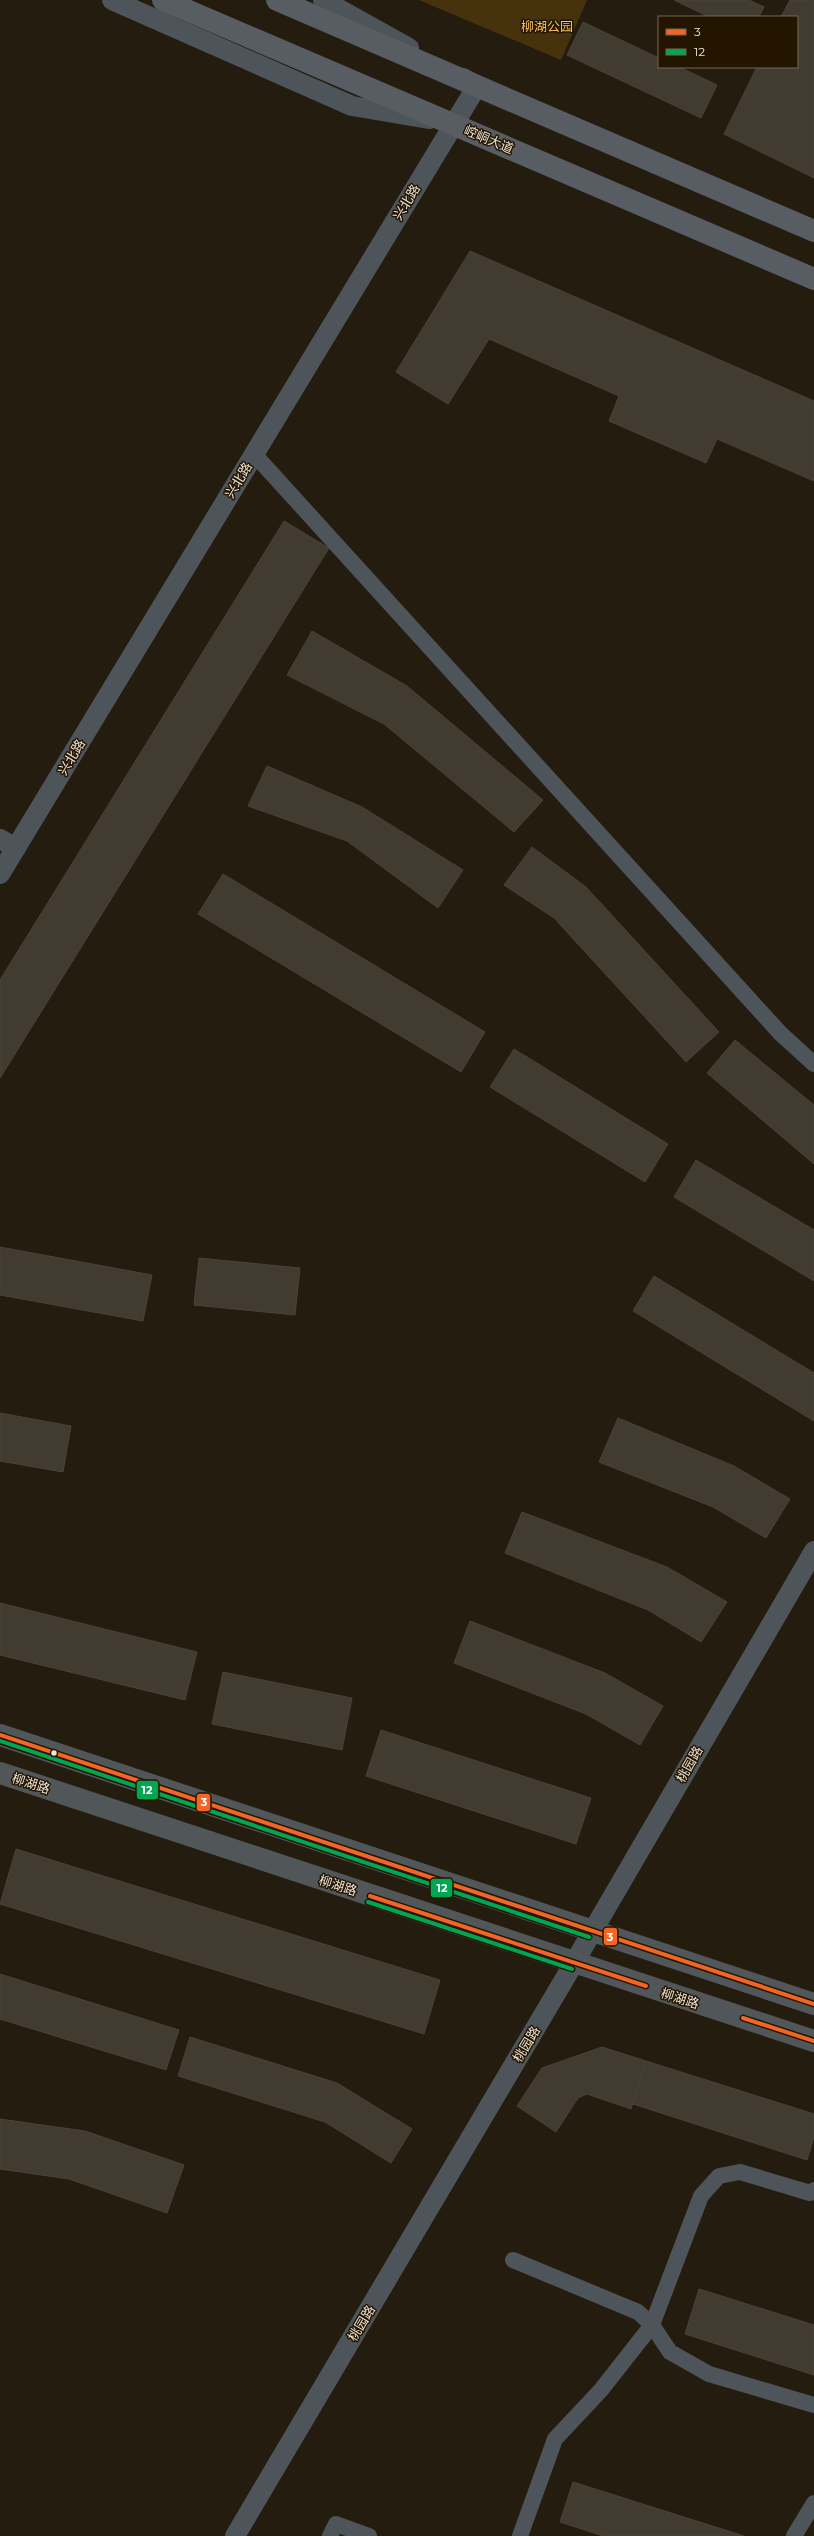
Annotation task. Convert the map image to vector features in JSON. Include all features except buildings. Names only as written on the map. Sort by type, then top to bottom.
[{"type":"main road","name":"崆峒大道","points":[[163,0],[814,279]]},
{"type":"main road","points":[[277,0],[814,232]]},
{"type":"main road","points":[[0,1735],[814,2004]]},
{"type":"main road","name":"柳湖路","points":[[0,1773],[814,2042]]},
{"type":"street","points":[[112,0],[352,106],[453,123]]},
{"type":"street","points":[[323,0],[477,86]]},
{"type":"street","name":"兴北路","points":[[0,874],[8,843],[254,454],[453,123],[477,86]]},
{"type":"street","points":[[254,454],[780,1033],[814,1064]]},
{"type":"street","name":"桃园路","points":[[235,2536],[574,1963],[591,1931],[814,1551]]},
{"type":"street","points":[[522,2536],[556,2439],[601,2390],[652,2325],[701,2196],[719,2176],[740,2172],[810,2192],[814,2190]]},
{"type":"street","points":[[513,2260],[638,2312],[652,2325],[670,2352],[709,2374],[814,2406]]},
{"type":"street","points":[[794,2536],[814,2503]]},
{"type":"street","points":[[330,2536],[336,2524],[369,2536]]},
{"type":"green space","name":"柳湖公园","points":[[419,0],[587,0],[561,60]]},
{"type":"transit line","name":"3","points":[[0,1735],[814,2004]]},
{"type":"transit line","name":"12","points":[[0,1741],[589,1937]]},
{"type":"transit line","name":"3","points":[[370,1896],[646,1986]]},
{"type":"transit line","name":"12","points":[[368,1902],[572,1969]]},
{"type":"transit line","name":"3","points":[[743,2018],[814,2041]]}]
